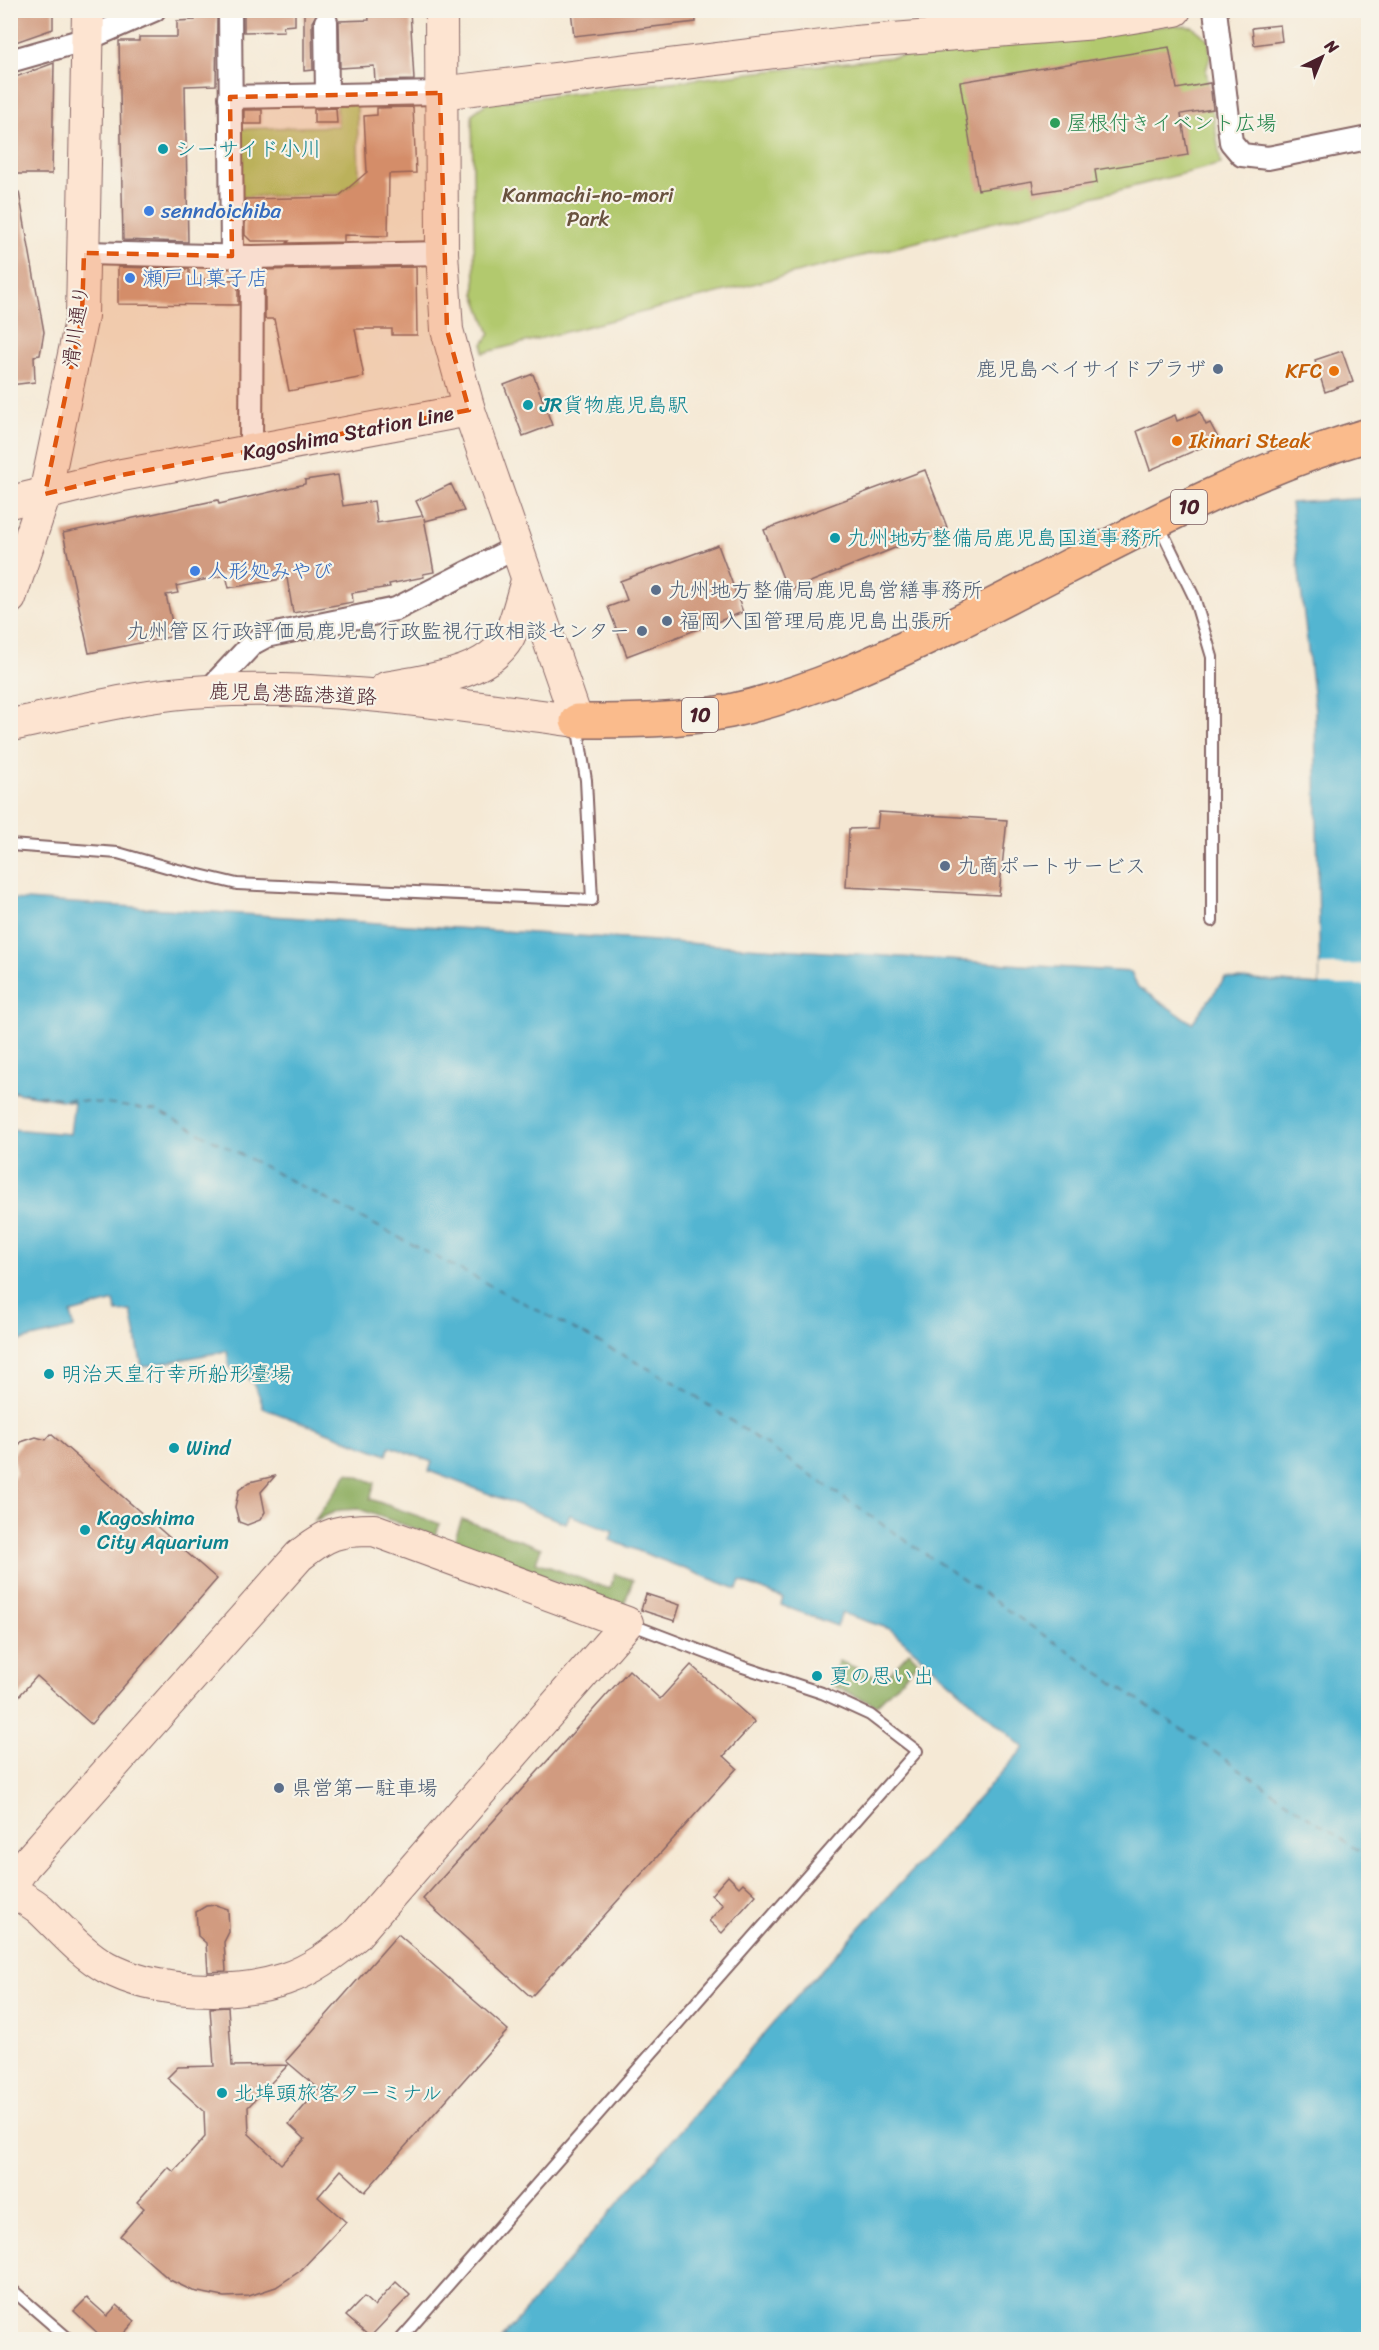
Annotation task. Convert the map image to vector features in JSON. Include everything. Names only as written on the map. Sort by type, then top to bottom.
[{"type":"highway","name":"10","points":[[577,721],[635,721],[729,711],[785,695],[871,665],[1284,462],[1368,435]]},
{"type":"street","points":[[10,61],[87,25],[154,10]]},
{"type":"street","points":[[230,10],[230,97],[242,256],[251,451]]},
{"type":"street","name":"Kagoshima Station Line","points":[[10,502],[122,475],[469,410],[447,330],[442,253],[441,10]]},
{"type":"street","points":[[230,97],[440,93],[855,42],[1096,23],[1175,10]]},
{"type":"street","points":[[1215,10],[1231,142],[1242,155],[1268,158],[1368,138]]},
{"type":"street","points":[[326,22],[327,95]]},
{"type":"street","name":"滑川通り","points":[[10,598],[45,494],[82,316],[87,25]]},
{"type":"street","points":[[84,253],[242,256],[442,253]]},
{"type":"street","points":[[469,410],[577,721]]},
{"type":"street","points":[[208,691],[253,643],[267,636],[396,609],[517,547]]},
{"type":"street","points":[[356,693],[442,677],[475,665],[497,653],[508,637],[527,580]]},
{"type":"street","name":"鹿児島港臨港道路","points":[[10,725],[137,699],[208,691],[356,693],[577,721]]},
{"type":"street","points":[[343,1530],[374,1530],[627,1623],[355,1936],[330,1956],[285,1979],[232,1989],[185,1989],[153,1984],[108,1968],[85,1953],[39,1908],[14,1874],[299,1556],[324,1536],[343,1530]]},
{"type":"lane","points":[[1158,522],[1194,597],[1212,657],[1212,921]]},
{"type":"lane","points":[[10,845],[118,853],[237,884],[592,900],[586,780],[577,721]]},
{"type":"lane","points":[[400,2340],[917,1751],[870,1715],[822,1693],[743,1667],[627,1623]]},
{"type":"lane","points":[[10,2288],[62,2337]]},
{"type":"highlighted area","points":[[440,93],[447,330],[469,410],[122,475],[45,494],[82,316],[84,253],[232,256],[230,97]]},
{"type":"green space","name":"Kanmachi-no-mori Park","points":[[1174,25],[1193,27],[1209,40],[1210,56],[1206,71],[1221,164],[483,353],[483,344],[490,334],[475,294],[472,114],[487,103]]},
{"type":"green space","points":[[357,103],[359,178],[340,194],[241,197],[239,129],[338,126],[337,104]]},
{"type":"green space","points":[[348,1473],[375,1483],[370,1499],[440,1524],[435,1536],[359,1509],[340,1510],[315,1520]]},
{"type":"green space","points":[[462,1519],[541,1548],[536,1562],[609,1589],[615,1574],[633,1580],[623,1607],[453,1544]]},
{"type":"green space","points":[[909,1652],[919,1662],[876,1705],[829,1684],[839,1661],[884,1679]]},
{"type":"water","points":[[1368,498],[1368,2339],[501,2339],[782,2013],[1024,1748],[890,1629],[842,1613],[837,1626],[781,1605],[783,1598],[740,1581],[737,1589],[610,1540],[613,1531],[570,1515],[566,1523],[429,1471],[432,1462],[390,1446],[387,1455],[263,1408],[259,1394],[248,1378],[229,1367],[227,1351],[142,1367],[131,1311],[117,1312],[114,1301],[71,1313],[74,1328],[11,1343],[11,1129],[70,1134],[74,1102],[11,1092],[11,899],[1131,972],[1138,987],[1192,1023],[1225,978],[1320,985],[1315,710],[1291,503]]},
{"type":"pier","points":[[1368,964],[1368,985],[1320,985],[1320,965]]},
{"type":"building","points":[[10,10],[53,10],[53,29],[10,44]]},
{"type":"building","points":[[244,10],[295,10],[295,25],[283,26],[284,31],[244,32]]},
{"type":"building","points":[[304,10],[319,10],[312,22],[313,70],[304,71]]},
{"type":"building","points":[[368,10],[410,10],[414,80],[375,81],[374,66],[340,68],[339,21],[369,20]]},
{"type":"building","points":[[571,10],[695,10],[696,22],[574,36]]},
{"type":"building","name":"シーサイド小川","points":[[195,16],[217,16],[216,85],[185,86],[188,242],[123,240],[119,41],[139,41],[139,37],[177,37],[177,21],[195,20]]},
{"type":"building","points":[[1280,25],[1282,41],[1254,45],[1252,28]]},
{"type":"building","name":"屋根付きイベント広場","points":[[1169,47],[1177,89],[1210,83],[1213,109],[1181,114],[1188,155],[1095,170],[1097,183],[1034,193],[1032,181],[978,190],[960,82]]},
{"type":"building","points":[[54,63],[52,174],[10,174],[10,79]]},
{"type":"building","points":[[413,107],[416,173],[389,174],[388,236],[344,235],[344,242],[287,243],[289,241],[251,241],[245,235],[245,199],[338,197],[367,172],[364,116],[377,115],[377,108]]},
{"type":"building","points":[[336,108],[337,123],[314,123],[314,109]]},
{"type":"building","points":[[244,110],[262,110],[262,124],[244,124]]},
{"type":"building","points":[[19,192],[44,332],[40,355],[34,356],[35,382],[10,385],[10,193]]},
{"type":"building","points":[[118,267],[189,269],[189,279],[238,280],[238,305],[118,304]]},
{"type":"building","points":[[416,267],[417,335],[392,335],[392,329],[355,329],[364,377],[289,391],[274,319],[265,319],[265,270]]},
{"type":"building","name":"KFC","points":[[1342,351],[1353,382],[1325,392],[1315,360]]},
{"type":"building","name":"JR貨物鹿児島駅","points":[[533,374],[552,425],[523,436],[504,385]]},
{"type":"building","name":"Ikinari Steak","points":[[1200,412],[1206,425],[1210,423],[1219,440],[1150,470],[1137,431],[1175,415],[1177,421]]},
{"type":"building","name":"九州地方整備局鹿児島国道事務所","points":[[925,470],[947,527],[788,591],[764,530]]},
{"type":"building","points":[[338,475],[343,506],[374,501],[377,523],[423,516],[416,501],[451,484],[464,511],[425,521],[424,518],[434,572],[423,574],[424,577],[389,584],[390,587],[352,593],[353,602],[293,613],[287,578],[229,588],[226,575],[176,586],[178,593],[166,595],[175,636],[89,653],[63,533],[218,500],[219,504],[305,484],[305,480]]},
{"type":"building","points":[[718,545],[743,612],[627,656],[608,607],[627,600],[620,581]]},
{"type":"building","points":[[879,812],[1007,820],[999,895],[846,887],[849,829],[877,828]]},
{"type":"building","name":"Kagoshima City Aquarium","points":[[51,1434],[217,1579],[91,1724],[37,1676],[10,1706],[10,1480],[16,1474],[13,1455],[21,1442],[36,1437],[46,1440]]},
{"type":"building","points":[[275,1476],[261,1492],[265,1512],[260,1520],[247,1525],[239,1522],[235,1507],[239,1490],[250,1482]]},
{"type":"building","points":[[646,1594],[680,1605],[675,1621],[641,1610]]},
{"type":"building","points":[[691,1665],[755,1722],[724,1756],[737,1768],[531,1997],[423,1899],[629,1670],[660,1699]]},
{"type":"building","points":[[728,1876],[739,1887],[743,1883],[756,1895],[722,1933],[709,1921],[723,1905],[711,1895]]},
{"type":"building","points":[[216,1905],[228,1909],[229,1932],[224,1942],[226,1971],[208,1972],[206,1943],[198,1936],[196,1912],[206,1906]]},
{"type":"building","points":[[398,1934],[508,2030],[365,2192],[341,2170],[318,2197],[346,2222],[300,2271],[276,2287],[249,2296],[224,2297],[193,2291],[170,2280],[120,2236],[144,2208],[137,2202],[168,2167],[174,2172],[205,2137],[204,2111],[167,2078],[178,2067],[214,2066],[210,2008],[228,2007],[232,2066],[288,2065],[248,2107],[249,2134],[281,2164],[305,2139],[289,2124],[319,2089],[286,2061]]},
{"type":"building","points":[[396,2282],[410,2295],[370,2337],[346,2316],[364,2297],[374,2306]]},
{"type":"building","points":[[87,2298],[107,2316],[117,2305],[135,2321],[118,2340],[105,2340],[74,2311]]},
{"type":"ferry route","points":[[10,1091],[158,1111],[676,1383],[1368,1857]]},
{"type":"place","name":"屋根付きイベント広場","points":[[1055,123]]},
{"type":"place","name":"シーサイド小川","points":[[163,149]]},
{"type":"place","name":"senndoichiba","points":[[149,211]]},
{"type":"place","name":"瀬戸山菓子店","points":[[130,278]]},
{"type":"place","name":"鹿児島ベイサイドプラザ","points":[[1218,369]]},
{"type":"place","name":"KFC","points":[[1334,371]]},
{"type":"place","name":"JR貨物鹿児島駅","points":[[528,405]]},
{"type":"place","name":"Ikinari Steak","points":[[1177,441]]},
{"type":"place","name":"九州地方整備局鹿児島国道事務所","points":[[835,538]]},
{"type":"place","name":"人形処みやび","points":[[195,571]]},
{"type":"place","name":"九州地方整備局鹿児島営繕事務所","points":[[656,590]]},
{"type":"place","name":"福岡入国管理局鹿児島出張所","points":[[667,621]]},
{"type":"place","name":"九州管区行政評価局鹿児島行政監視行政相談センター","points":[[642,631]]},
{"type":"place","name":"九商ポートサービス","points":[[945,866]]},
{"type":"place","name":"明治天皇行幸所船形臺場","points":[[49,1374]]},
{"type":"place","name":"Wind","points":[[174,1448]]},
{"type":"place","name":"Kagoshima City Aquarium","points":[[85,1530]]},
{"type":"place","name":"夏の思い出","points":[[817,1676]]},
{"type":"place","name":"県営第一駐車場","points":[[279,1788]]},
{"type":"place","name":"北埠頭旅客ターミナル","points":[[222,2093]]}]
